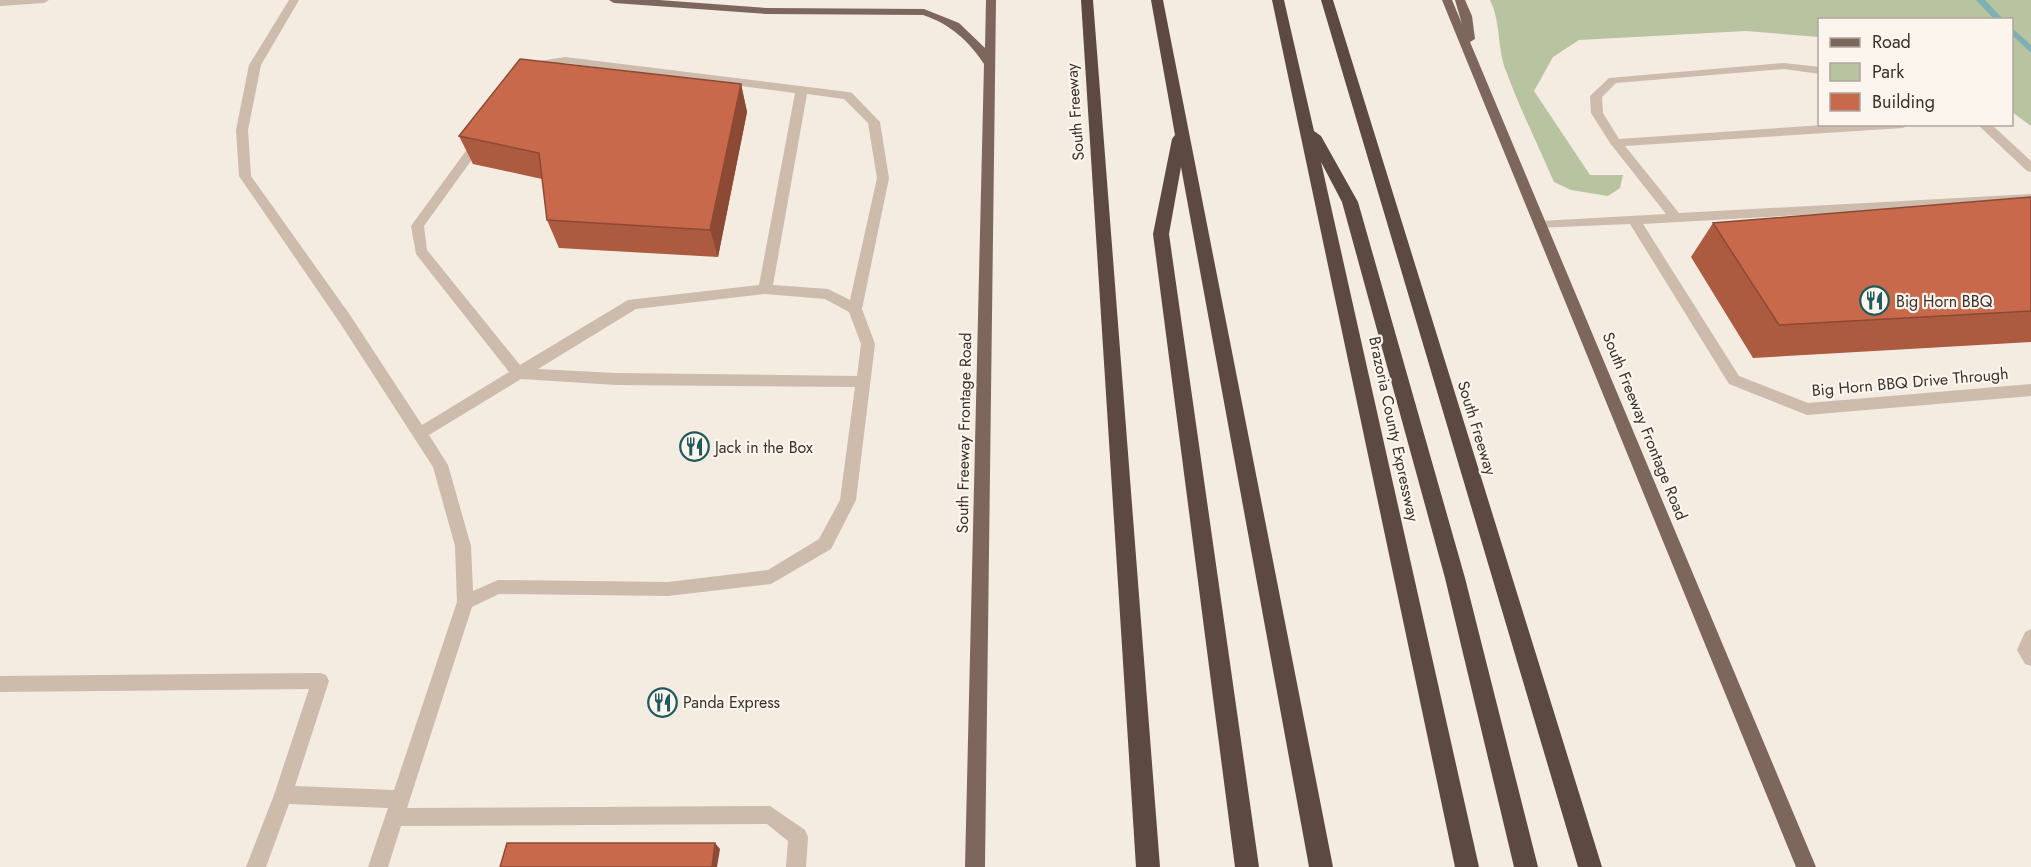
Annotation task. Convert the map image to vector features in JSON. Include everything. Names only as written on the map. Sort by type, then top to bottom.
[{"type":"highway","name":"South Freeway","points":[[1087,0],[1148,867]]},
{"type":"highway","points":[[1156,0],[1321,867]]},
{"type":"highway","name":"Brazoria County Expressway","points":[[1278,0],[1467,867]]},
{"type":"highway","name":"South Freeway","points":[[1327,0],[1590,867]]},
{"type":"highway","points":[[1304,118],[1350,202],[1455,578],[1526,867]]},
{"type":"highway","points":[[1181,129],[1161,234],[1247,867]]},
{"type":"main road","points":[[614,0],[767,11],[924,12],[945,19],[972,37],[990,64]]},
{"type":"main road","name":"South Freeway Frontage Road","points":[[975,867],[991,0]]},
{"type":"main road","name":"South Freeway Frontage Road","points":[[1447,0],[1806,867]]},
{"type":"main road","points":[[1460,0],[1467,16],[1470,54]]},
{"type":"street","points":[[0,3],[44,0]]},
{"type":"street","points":[[294,0],[255,65],[242,130],[245,176],[345,319],[440,465],[463,546],[465,602],[378,867]]},
{"type":"street","points":[[465,602],[498,587],[668,589],[771,577],[825,544],[848,500],[868,344],[855,309],[883,178],[874,122],[848,96],[566,60],[537,64],[523,83]]},
{"type":"street","points":[[1676,218],[1616,143],[1597,113],[1596,96],[1613,80],[1784,66],[1818,70]]},
{"type":"street","points":[[765,289],[802,89]]},
{"type":"street","points":[[1616,143],[1873,126]]},
{"type":"street","points":[[1985,126],[2031,168]]},
{"type":"street","points":[[487,131],[417,226],[421,252],[518,373],[616,379],[863,382]]},
{"type":"street","points":[[1540,225],[2031,198]]},
{"type":"street","name":"Big Horn BBQ Drive Through","points":[[1634,220],[1734,380],[1807,410],[2031,390]]},
{"type":"street","points":[[420,433],[633,304],[765,289],[828,294],[855,309]]},
{"type":"street","points":[[2031,637],[2026,650],[2031,658]]},
{"type":"street","points":[[0,684],[320,681],[283,795],[256,867]]},
{"type":"street","points":[[283,795],[397,808],[770,815],[798,837],[796,867]]},
{"type":"green space","points":[[1490,0],[2031,0],[2031,126],[2013,113],[2013,18],[1818,18],[1818,37],[1746,31],[1579,40],[1553,57],[1534,91],[1590,175],[1623,175],[1620,188],[1608,196],[1571,190],[1554,182],[1517,99],[1503,62]]},
{"type":"building","points":[[520,59],[741,84],[710,230],[547,220],[539,153],[459,136]]},
{"type":"building","name":"Big Horn BBQ","points":[[2031,197],[2031,311],[1779,325],[1713,223]]},
{"type":"building","points":[[507,843],[715,843],[712,867],[500,867]]},
{"type":"waterway","points":[[1980,0],[1998,18]]},
{"type":"waterway","points":[[2013,32],[2031,50]]},
{"type":"place","name":"Big Horn BBQ","points":[[1875,301]]},
{"type":"place","name":"Jack in the Box","points":[[694,447]]},
{"type":"place","name":"Panda Express","points":[[662,702]]}]
